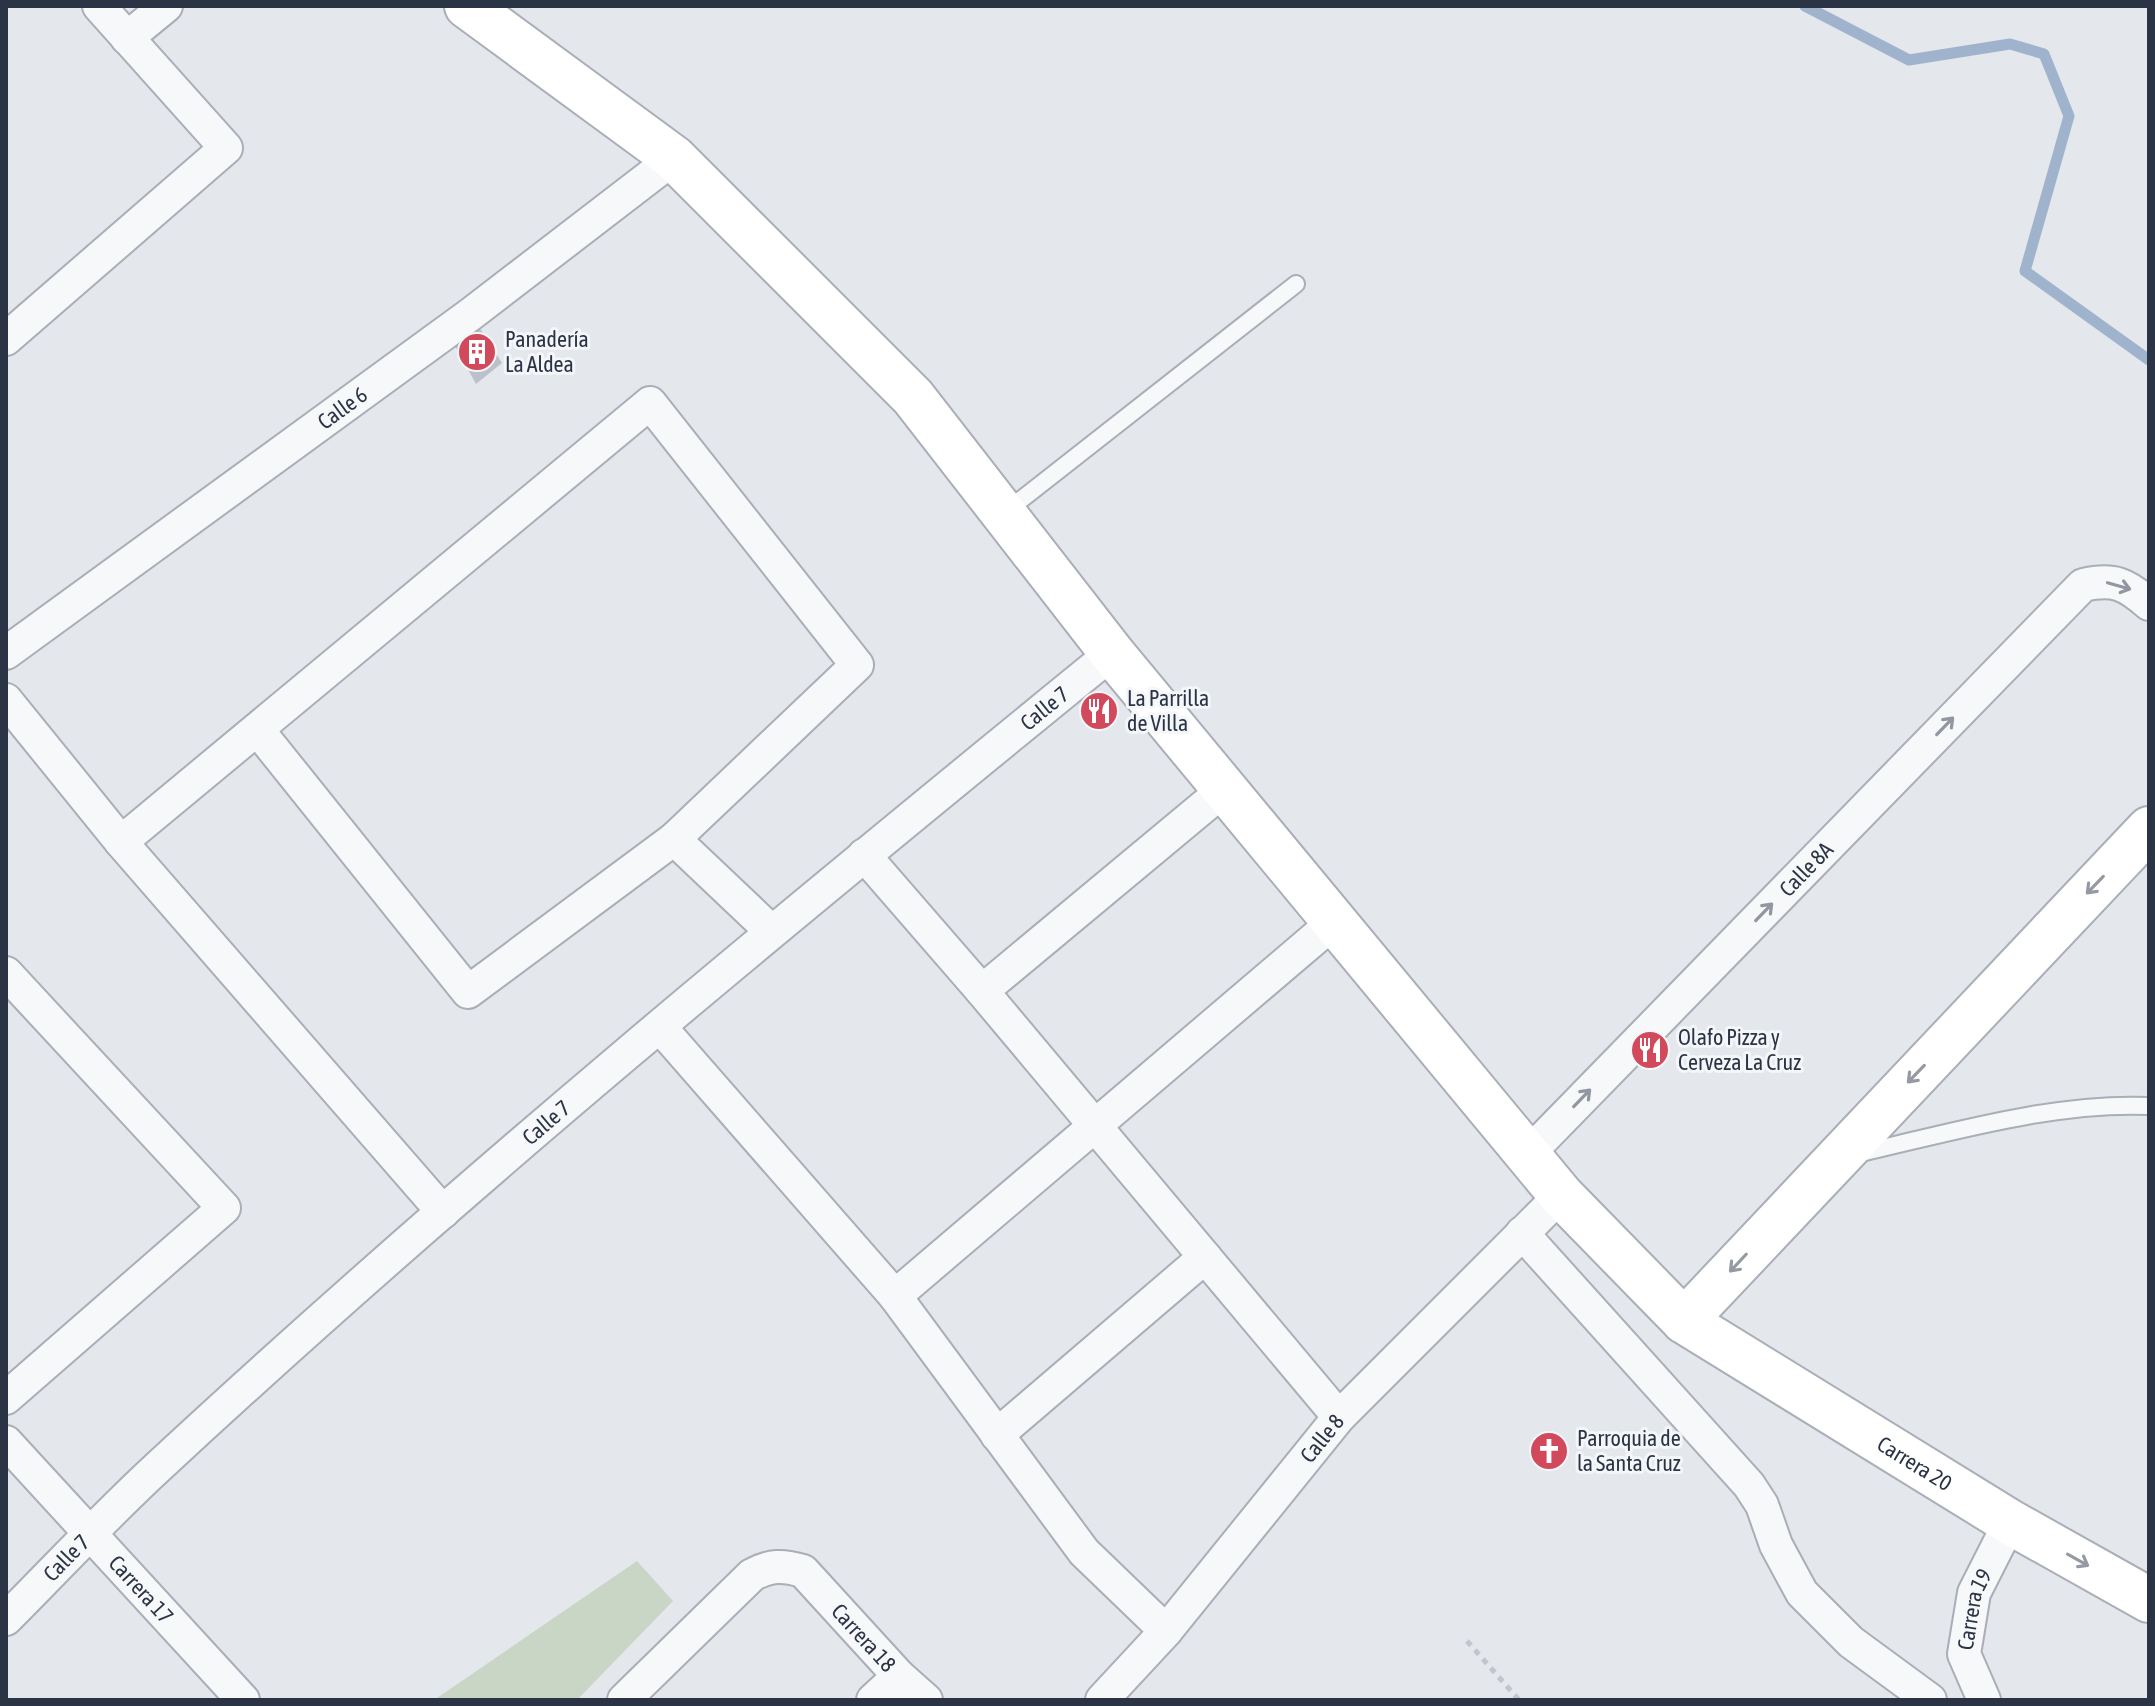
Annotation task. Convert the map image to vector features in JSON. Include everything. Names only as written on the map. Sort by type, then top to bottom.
[{"type":"main road","name":"Carrera 20","points":[[487,11],[674,158],[913,397],[1112,653],[1561,1195],[1684,1321],[2010,1522],[2149,1600]]},
{"type":"main road","points":[[1684,1321],[2149,829]]},
{"type":"street","points":[[6,339],[226,148],[99,6]]},
{"type":"street","points":[[127,38],[166,6]]},
{"type":"street","name":"Calle 6","points":[[6,653],[471,314],[674,158]]},
{"type":"street","points":[[121,842],[257,729],[650,403],[857,665],[674,839],[468,992],[257,729]]},
{"type":"street","name":"Calle 8A","points":[[1528,1154],[2083,585],[2097,581],[2128,586],[2149,604]]},
{"type":"street","name":"Calle 7","points":[[6,1619],[155,1469],[443,1212],[771,931],[1112,653]]},
{"type":"street","points":[[6,700],[121,842],[443,1212]]},
{"type":"street","points":[[982,991],[1226,788]]},
{"type":"street","points":[[674,839],[771,931]]},
{"type":"street","points":[[864,855],[1339,1417]]},
{"type":"street","points":[[895,1296],[1334,922]]},
{"type":"street","points":[[6,973],[224,1208],[6,1398]]},
{"type":"street","points":[[660,1027],[895,1296],[1084,1552],[1166,1631]]},
{"type":"street","name":"Calle 8","points":[[1102,1700],[1166,1631],[1339,1417],[1561,1195]]},
{"type":"street","points":[[1522,1233],[1749,1485],[1762,1505],[1776,1545],[1802,1593],[1851,1642],[1930,1700]]},
{"type":"street","points":[[997,1435],[1205,1257]]},
{"type":"street","name":"Carrera 17","points":[[6,1442],[230,1695]]},
{"type":"street","name":"Carrera 19","points":[[1984,1700],[1964,1654],[1974,1593],[2010,1522]]},
{"type":"street","name":"Carrera 18","points":[[624,1700],[752,1575],[767,1567],[786,1566],[803,1571],[899,1676],[926,1700]]},
{"type":"street","points":[[873,1700],[899,1676]]},
{"type":"lane","points":[[1003,513],[1296,284]]},
{"type":"lane","points":[[1835,1159],[2005,1120],[2117,1104],[2149,1106]]},
{"type":"path","points":[[1467,1641],[1519,1700]]},
{"type":"green space","points":[[637,1561],[673,1601],[577,1700],[434,1700]]},
{"type":"building","name":"Panadería La Aldea","points":[[474,319],[502,363],[476,384],[453,342]]},
{"type":"waterway","points":[[1805,6],[1909,60],[2010,44],[2044,54],[2069,116],[2025,271],[2149,360]]},
{"type":"place","name":"Panadería La Aldea","points":[[477,352]]},
{"type":"place","name":"La Parrilla de Villa","points":[[1099,711]]},
{"type":"place","name":"Olafo Pizza y Cerveza La Cruz","points":[[1650,1050]]},
{"type":"place","name":"Parroquia de la Santa Cruz","points":[[1549,1451]]}]
